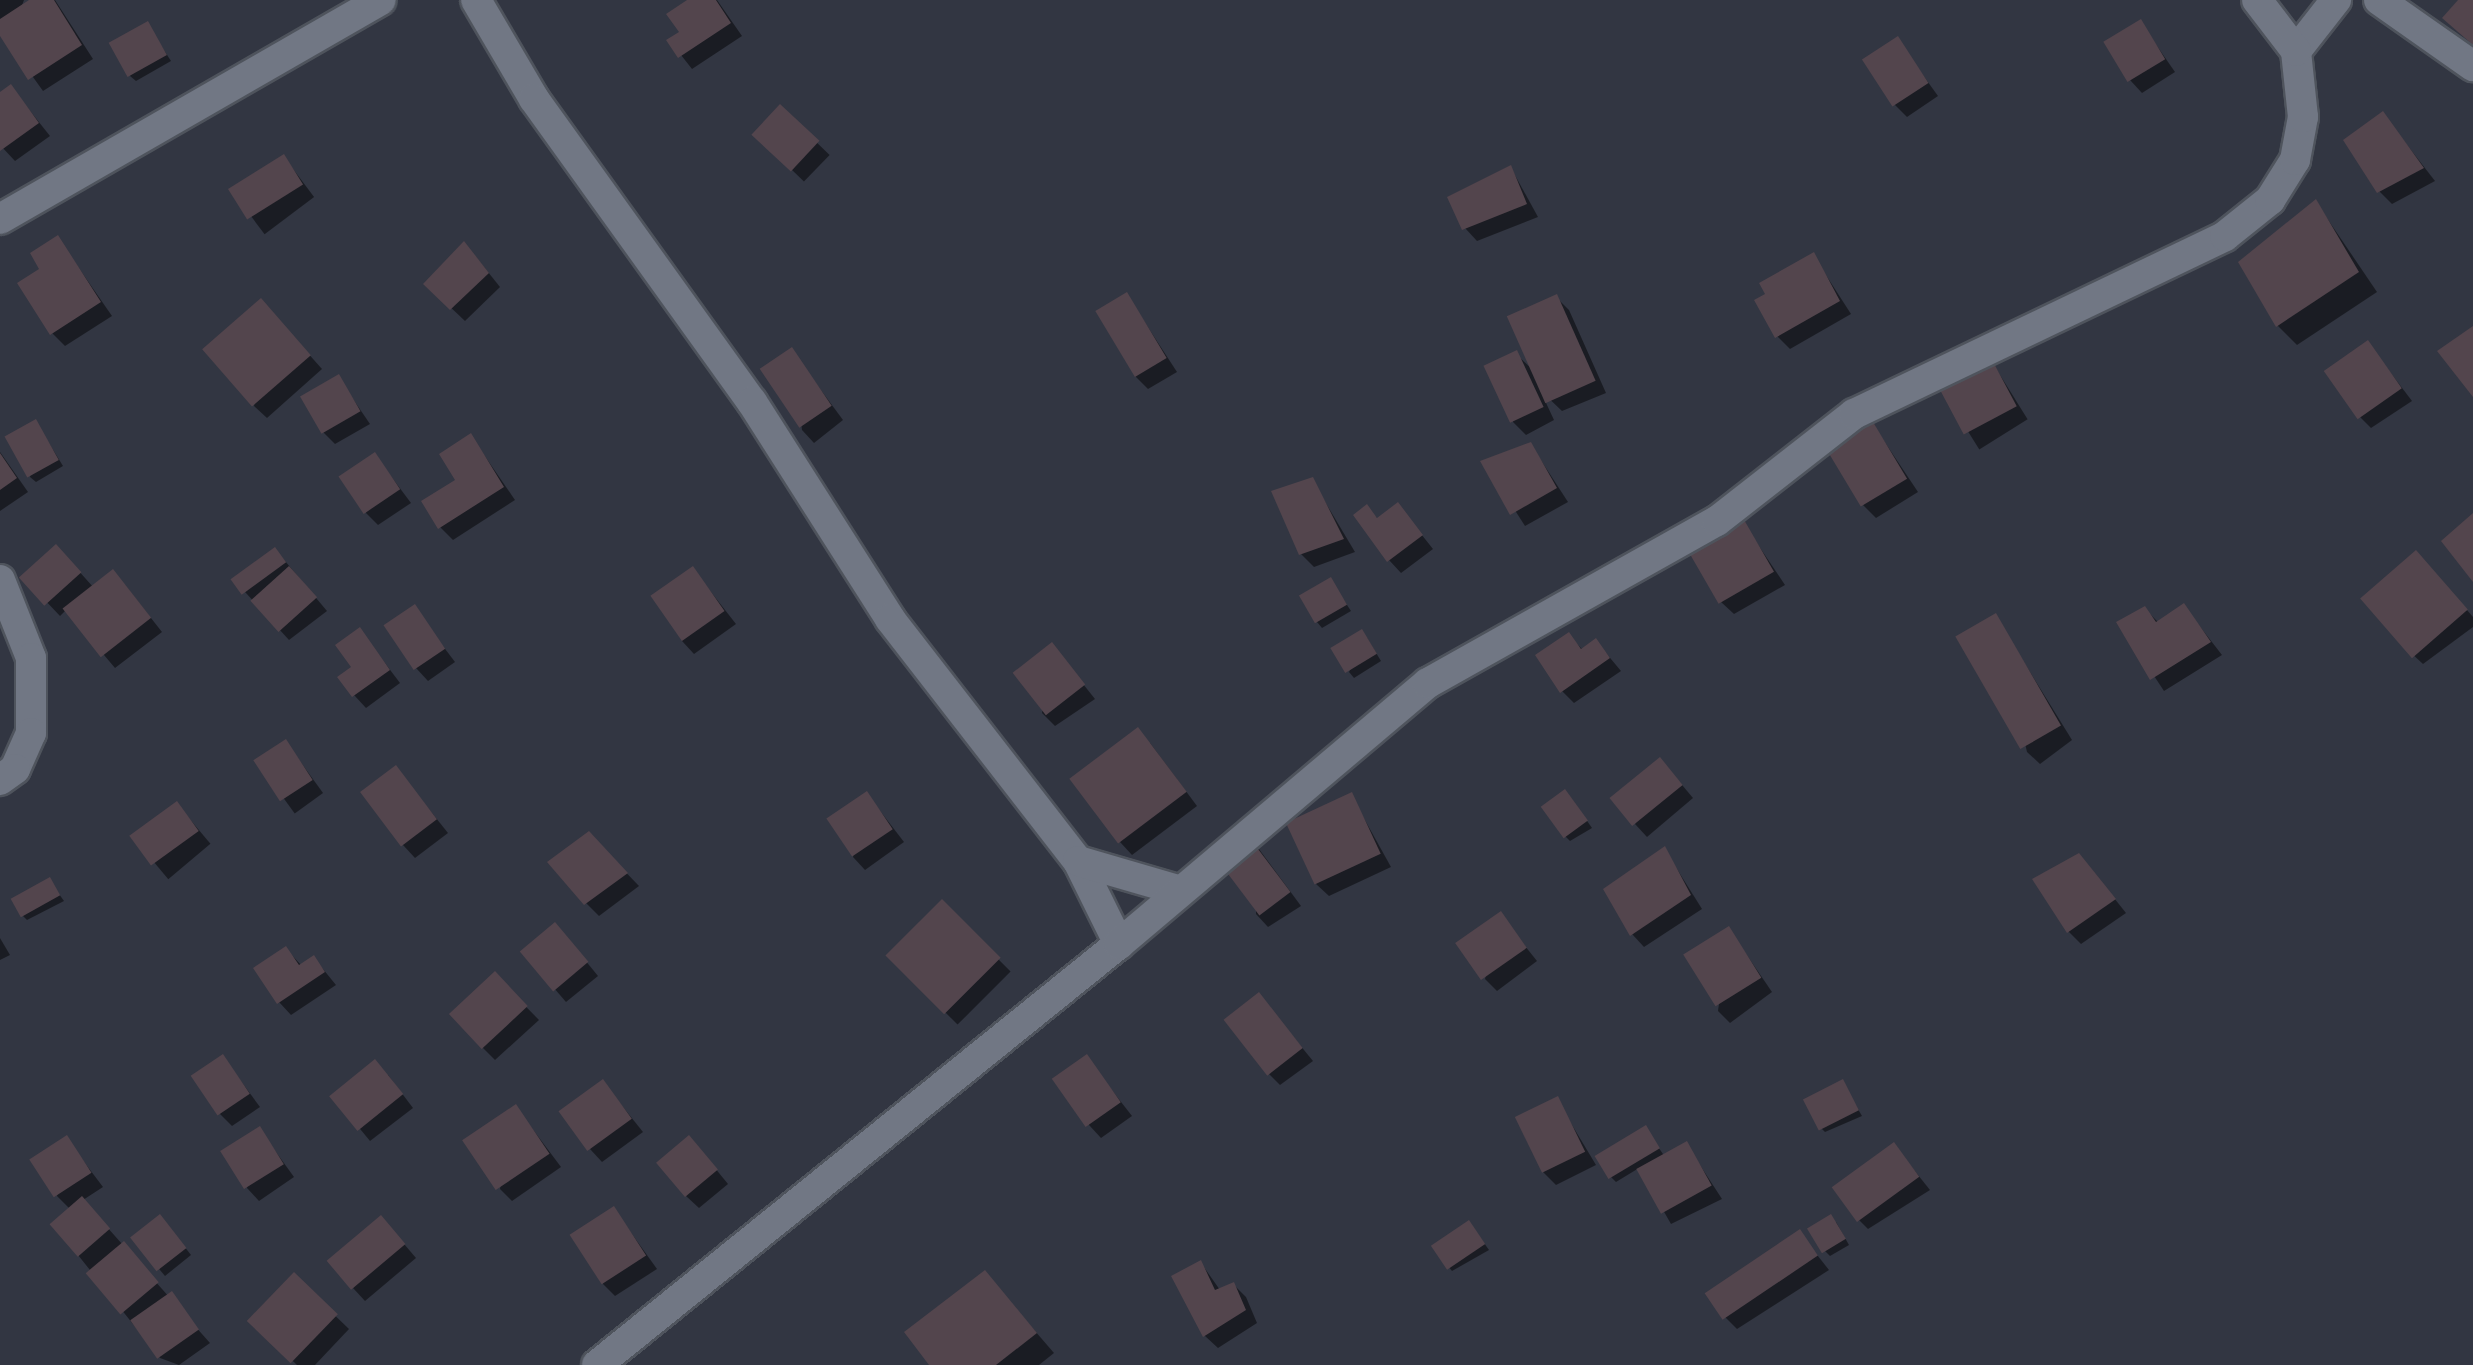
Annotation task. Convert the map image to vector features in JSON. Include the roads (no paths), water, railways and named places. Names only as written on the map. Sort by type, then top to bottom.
[{"type":"street","points":[[0,219],[380,0]]},
{"type":"street","points":[[476,0],[534,99],[752,402],[890,619],[1078,860],[1119,944]]},
{"type":"street","points":[[597,1365],[1119,944],[1428,683],[1717,521],[1854,414],[2225,236],[2270,200],[2295,160],[2303,117],[2296,51],[2257,0]]},
{"type":"street","points":[[2296,51],[2336,0]]},
{"type":"street","points":[[2379,0],[2473,66]]},
{"type":"street","points":[[0,580],[31,658],[31,732],[15,768],[0,780]]},
{"type":"street","points":[[1078,860],[1181,891]]}]
